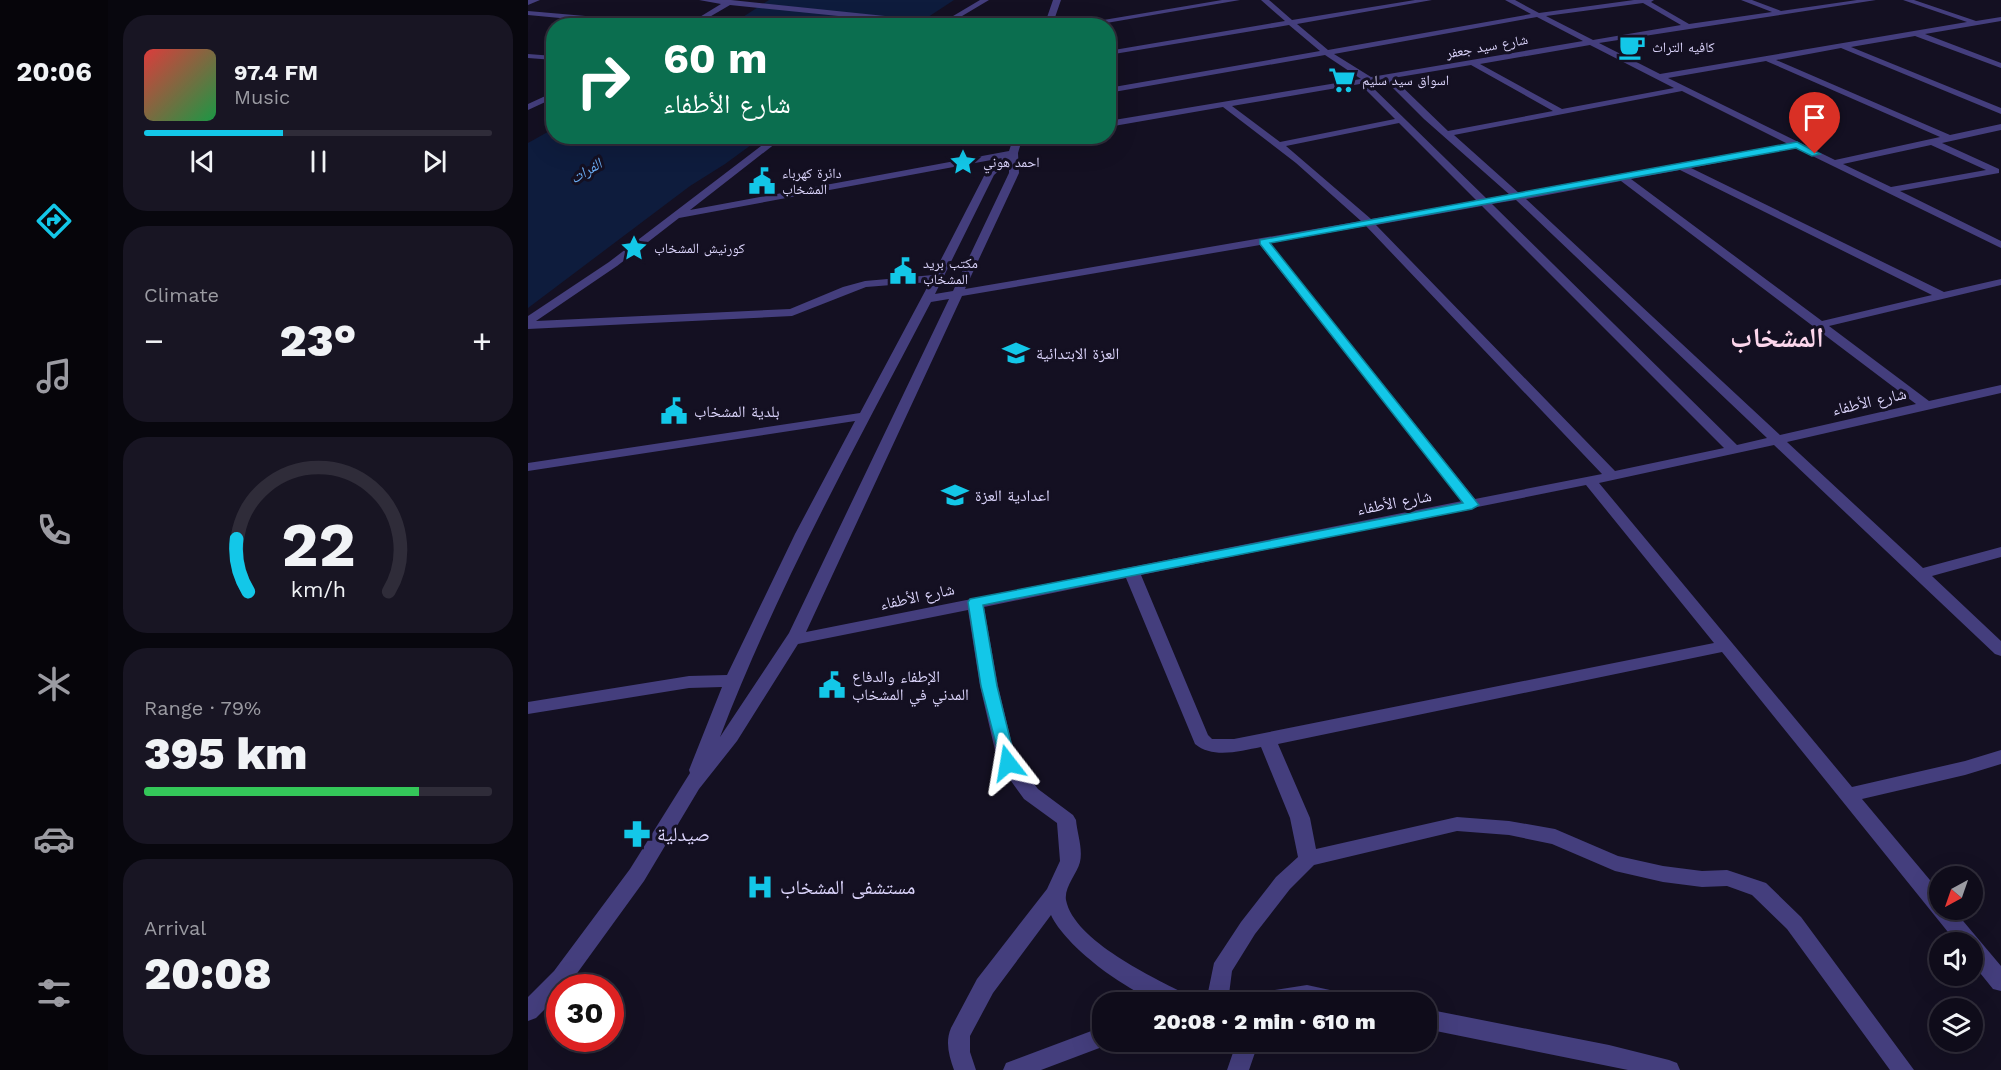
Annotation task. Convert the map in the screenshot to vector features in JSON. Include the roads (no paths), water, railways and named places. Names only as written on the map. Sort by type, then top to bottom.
[{"type":"street","points":[[528,3],[536,0]]},
{"type":"street","points":[[703,0],[889,18]]},
{"type":"street","points":[[954,18],[985,0]]},
{"type":"street","points":[[1051,18],[1057,0]]},
{"type":"street","points":[[1116,19],[1236,0]]},
{"type":"street","points":[[1265,0],[1326,52],[1366,81],[1401,120],[1734,450]]},
{"type":"street","points":[[1116,52],[1428,0]]},
{"type":"street","points":[[1509,0],[1659,77],[2001,245]]},
{"type":"street","points":[[1571,0],[1581,9]]},
{"type":"street","points":[[1116,90],[1538,15],[1650,0]]},
{"type":"street","points":[[1745,0],[1780,12]]},
{"type":"street","name":"شارع سيد جعفر","points":[[1116,123],[1688,26],[1872,0]]},
{"type":"street","points":[[1907,0],[1976,22]]},
{"type":"street","points":[[702,18],[731,1]]},
{"type":"street","points":[[1644,1],[1688,26]]},
{"type":"street","points":[[528,13],[585,18]]},
{"type":"street","points":[[1659,77],[2001,19]]},
{"type":"street","points":[[1915,33],[2001,66]]},
{"type":"street","points":[[1842,46],[2001,111]]},
{"type":"street","points":[[528,56],[546,57]]},
{"type":"street","points":[[1768,58],[1949,138]]},
{"type":"street","points":[[1471,62],[1561,112]]},
{"type":"street","points":[[1387,77],[2001,650]]},
{"type":"street","points":[[1447,135],[1682,88]]},
{"type":"street","points":[[528,107],[546,98]]},
{"type":"street","points":[[1226,105],[1278,145],[1369,223],[1612,476]]},
{"type":"street","points":[[1278,145],[1401,120]]},
{"type":"street","points":[[1834,162],[2001,128]]},
{"type":"street","points":[[1933,142],[1998,172]]},
{"type":"street","points":[[528,323],[613,264],[770,144]]},
{"type":"street","points":[[693,784],[732,681],[802,534],[938,278],[990,174],[1013,153],[1018,144]]},
{"type":"street","points":[[927,299],[1486,203],[1797,145]]},
{"type":"street","points":[[676,216],[1013,153]]},
{"type":"street","points":[[528,1011],[562,977],[637,875],[693,784],[731,736],[792,640],[1014,173],[1013,153]]},
{"type":"street","points":[[1682,167],[1943,296]]},
{"type":"street","points":[[1890,190],[1998,172]]},
{"type":"street","points":[[1624,178],[1927,406]]},
{"type":"street","points":[[1264,242],[1472,505]]},
{"type":"street","points":[[528,323],[792,312],[847,289],[892,281],[938,278]]},
{"type":"street","points":[[1820,325],[2001,282]]},
{"type":"street","name":"شارع الأطفاء","points":[[792,640],[1590,481],[2001,389]]},
{"type":"street","points":[[528,467],[865,416]]},
{"type":"street","points":[[1590,481],[1929,895]]},
{"type":"street","points":[[1921,574],[2001,552]]},
{"type":"street","points":[[1131,572],[1201,739],[1208,746],[1218,747],[1267,739],[1726,646]]},
{"type":"street","points":[[975,602],[989,686],[1008,763],[1031,794],[1066,820],[1070,860],[1055,898],[1062,919],[1089,946],[1120,970],[1161,992]]},
{"type":"street","points":[[528,708],[689,682],[732,681]]},
{"type":"street","points":[[1267,739],[1300,818],[1308,859]]},
{"type":"street","points":[[1847,795],[1965,768],[2001,757]]},
{"type":"street","points":[[1218,992],[1222,969],[1248,928],[1283,883],[1308,859],[1458,824],[1509,828],[1555,837],[1615,862],[1663,874],[1702,879],[1727,878],[1759,889],[1794,923],[1903,1070]]},
{"type":"street","points":[[965,1070],[959,1052],[959,1035],[985,986],[1059,889]]},
{"type":"street","points":[[1950,920],[1960,932]]},
{"type":"street","points":[[1983,961],[2001,982]]},
{"type":"street","points":[[1437,1021],[1607,1063],[1669,1070]]},
{"type":"street","points":[[1014,1070],[1092,1041]]},
{"type":"street","points":[[1238,1070],[1244,1052]]},
{"type":"water","points":[[769,0],[954,0],[927,18],[741,18]]},
{"type":"water","name":"الفرات","points":[[546,133],[546,144],[752,144],[690,186],[528,308],[528,143]]},
{"type":"place","name":"كافيه التراث","points":[[1632,47]]},
{"type":"place","name":"اسواق سيد سليم","points":[[1342,80]]},
{"type":"place","name":"احمد هوني","points":[[963,162]]},
{"type":"place","name":"دائرة كهرباء المشخاب","points":[[762,181]]},
{"type":"place","name":"كورنيش المشخاب","points":[[634,248]]},
{"type":"place","name":"مكتب بريد المشخاب","points":[[903,271]]},
{"type":"place","name":"العزة الابتدائية","points":[[1016,353]]},
{"type":"place","name":"بلدية المشخاب","points":[[674,411]]},
{"type":"place","name":"اعدادية العزة","points":[[955,495]]},
{"type":"place","name":"الإطفاء والدفاع المدني في المشخاب","points":[[832,685]]},
{"type":"place","name":"صيدلية","points":[[637,834]]},
{"type":"place","name":"مستشفى المشخاب","points":[[760,887]]},
{"type":"district","name":"المشخاب","points":[[1777,337]]}]
